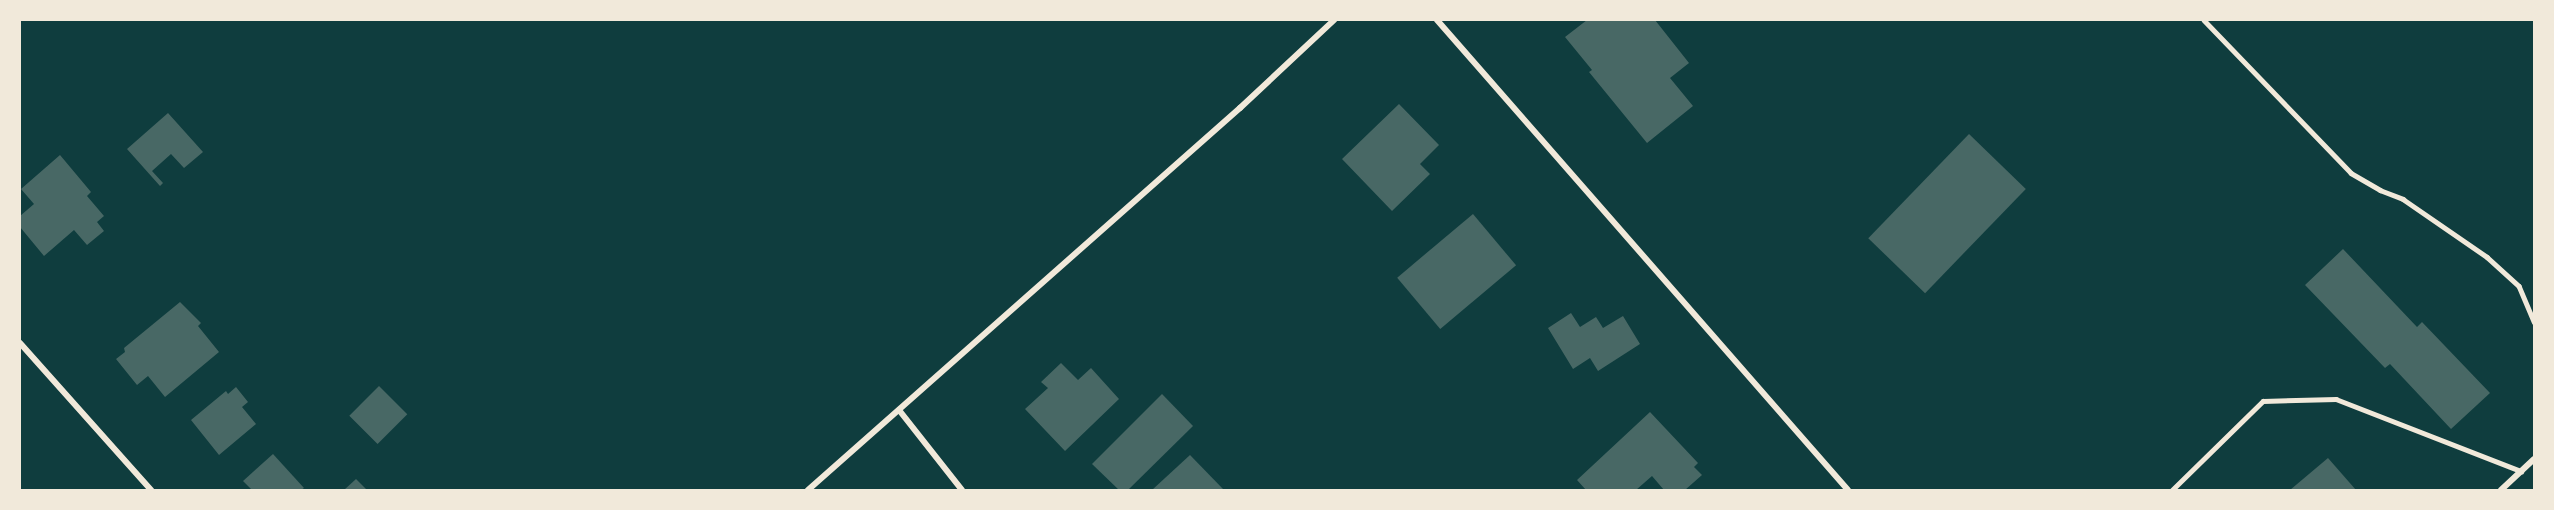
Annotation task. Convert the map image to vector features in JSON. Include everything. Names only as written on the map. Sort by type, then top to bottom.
[{"type":"street","points":[[808,490],[1240,108],[1334,20]]},
{"type":"street","points":[[1437,20],[1848,490]]},
{"type":"street","points":[[20,343],[151,490]]},
{"type":"street","points":[[899,410],[962,490]]},
{"type":"street","points":[[2501,490],[2535,459]]},
{"type":"lane","points":[[2204,20],[2351,173],[2380,190],[2403,199],[2495,264],[2519,286],[2535,322]]},
{"type":"lane","points":[[2172,490],[2263,401],[2336,399],[2520,471]]},
{"type":"building","points":[[1587,20],[1655,20],[1689,63],[1670,78],[1693,106],[1647,143],[1589,72],[1592,70],[1565,37]]},
{"type":"building","points":[[1399,104],[1439,145],[1420,164],[1430,174],[1392,211],[1342,159]]},
{"type":"building","points":[[168,113],[203,152],[184,168],[171,154],[152,171],[163,183],[160,186],[127,149]]},
{"type":"building","points":[[1969,134],[2026,189],[1925,293],[1868,238]]},
{"type":"building","points":[[60,155],[91,192],[87,196],[104,216],[97,222],[104,231],[87,245],[74,230],[44,256],[20,227],[20,216],[34,204],[21,189]]},
{"type":"building","points":[[1473,214],[1516,265],[1440,329],[1397,278]]},
{"type":"building","points":[[2343,249],[2417,327],[2422,322],[2490,393],[2451,429],[2390,364],[2385,368],[2305,285]]},
{"type":"building","points":[[180,302],[201,323],[198,326],[219,352],[165,397],[148,376],[137,385],[116,359],[125,352],[124,348]]},
{"type":"building","points":[[1571,313],[1580,327],[1596,317],[1603,328],[1623,316],[1640,344],[1598,371],[1590,358],[1573,369],[1548,328]]},
{"type":"building","points":[[1061,363],[1078,380],[1091,368],[1119,399],[1065,451],[1025,409],[1048,388],[1041,382]]},
{"type":"building","points":[[379,386],[407,414],[378,444],[349,416]]},
{"type":"building","points":[[236,387],[248,402],[242,407],[256,424],[219,455],[191,420],[226,391],[228,394]]},
{"type":"building","points":[[1162,394],[1193,426],[1128,490],[1119,490],[1092,464]]},
{"type":"building","points":[[1650,412],[1698,463],[1694,467],[1702,475],[1685,490],[1664,490],[1652,476],[1636,490],[1586,490],[1577,480]]},
{"type":"building","points":[[273,454],[304,488],[301,490],[252,490],[243,481]]},
{"type":"building","points":[[1190,455],[1224,490],[1152,490]]},
{"type":"building","points":[[2328,458],[2356,490],[2290,490]]},
{"type":"building","points":[[356,479],[367,490],[344,490]]}]
